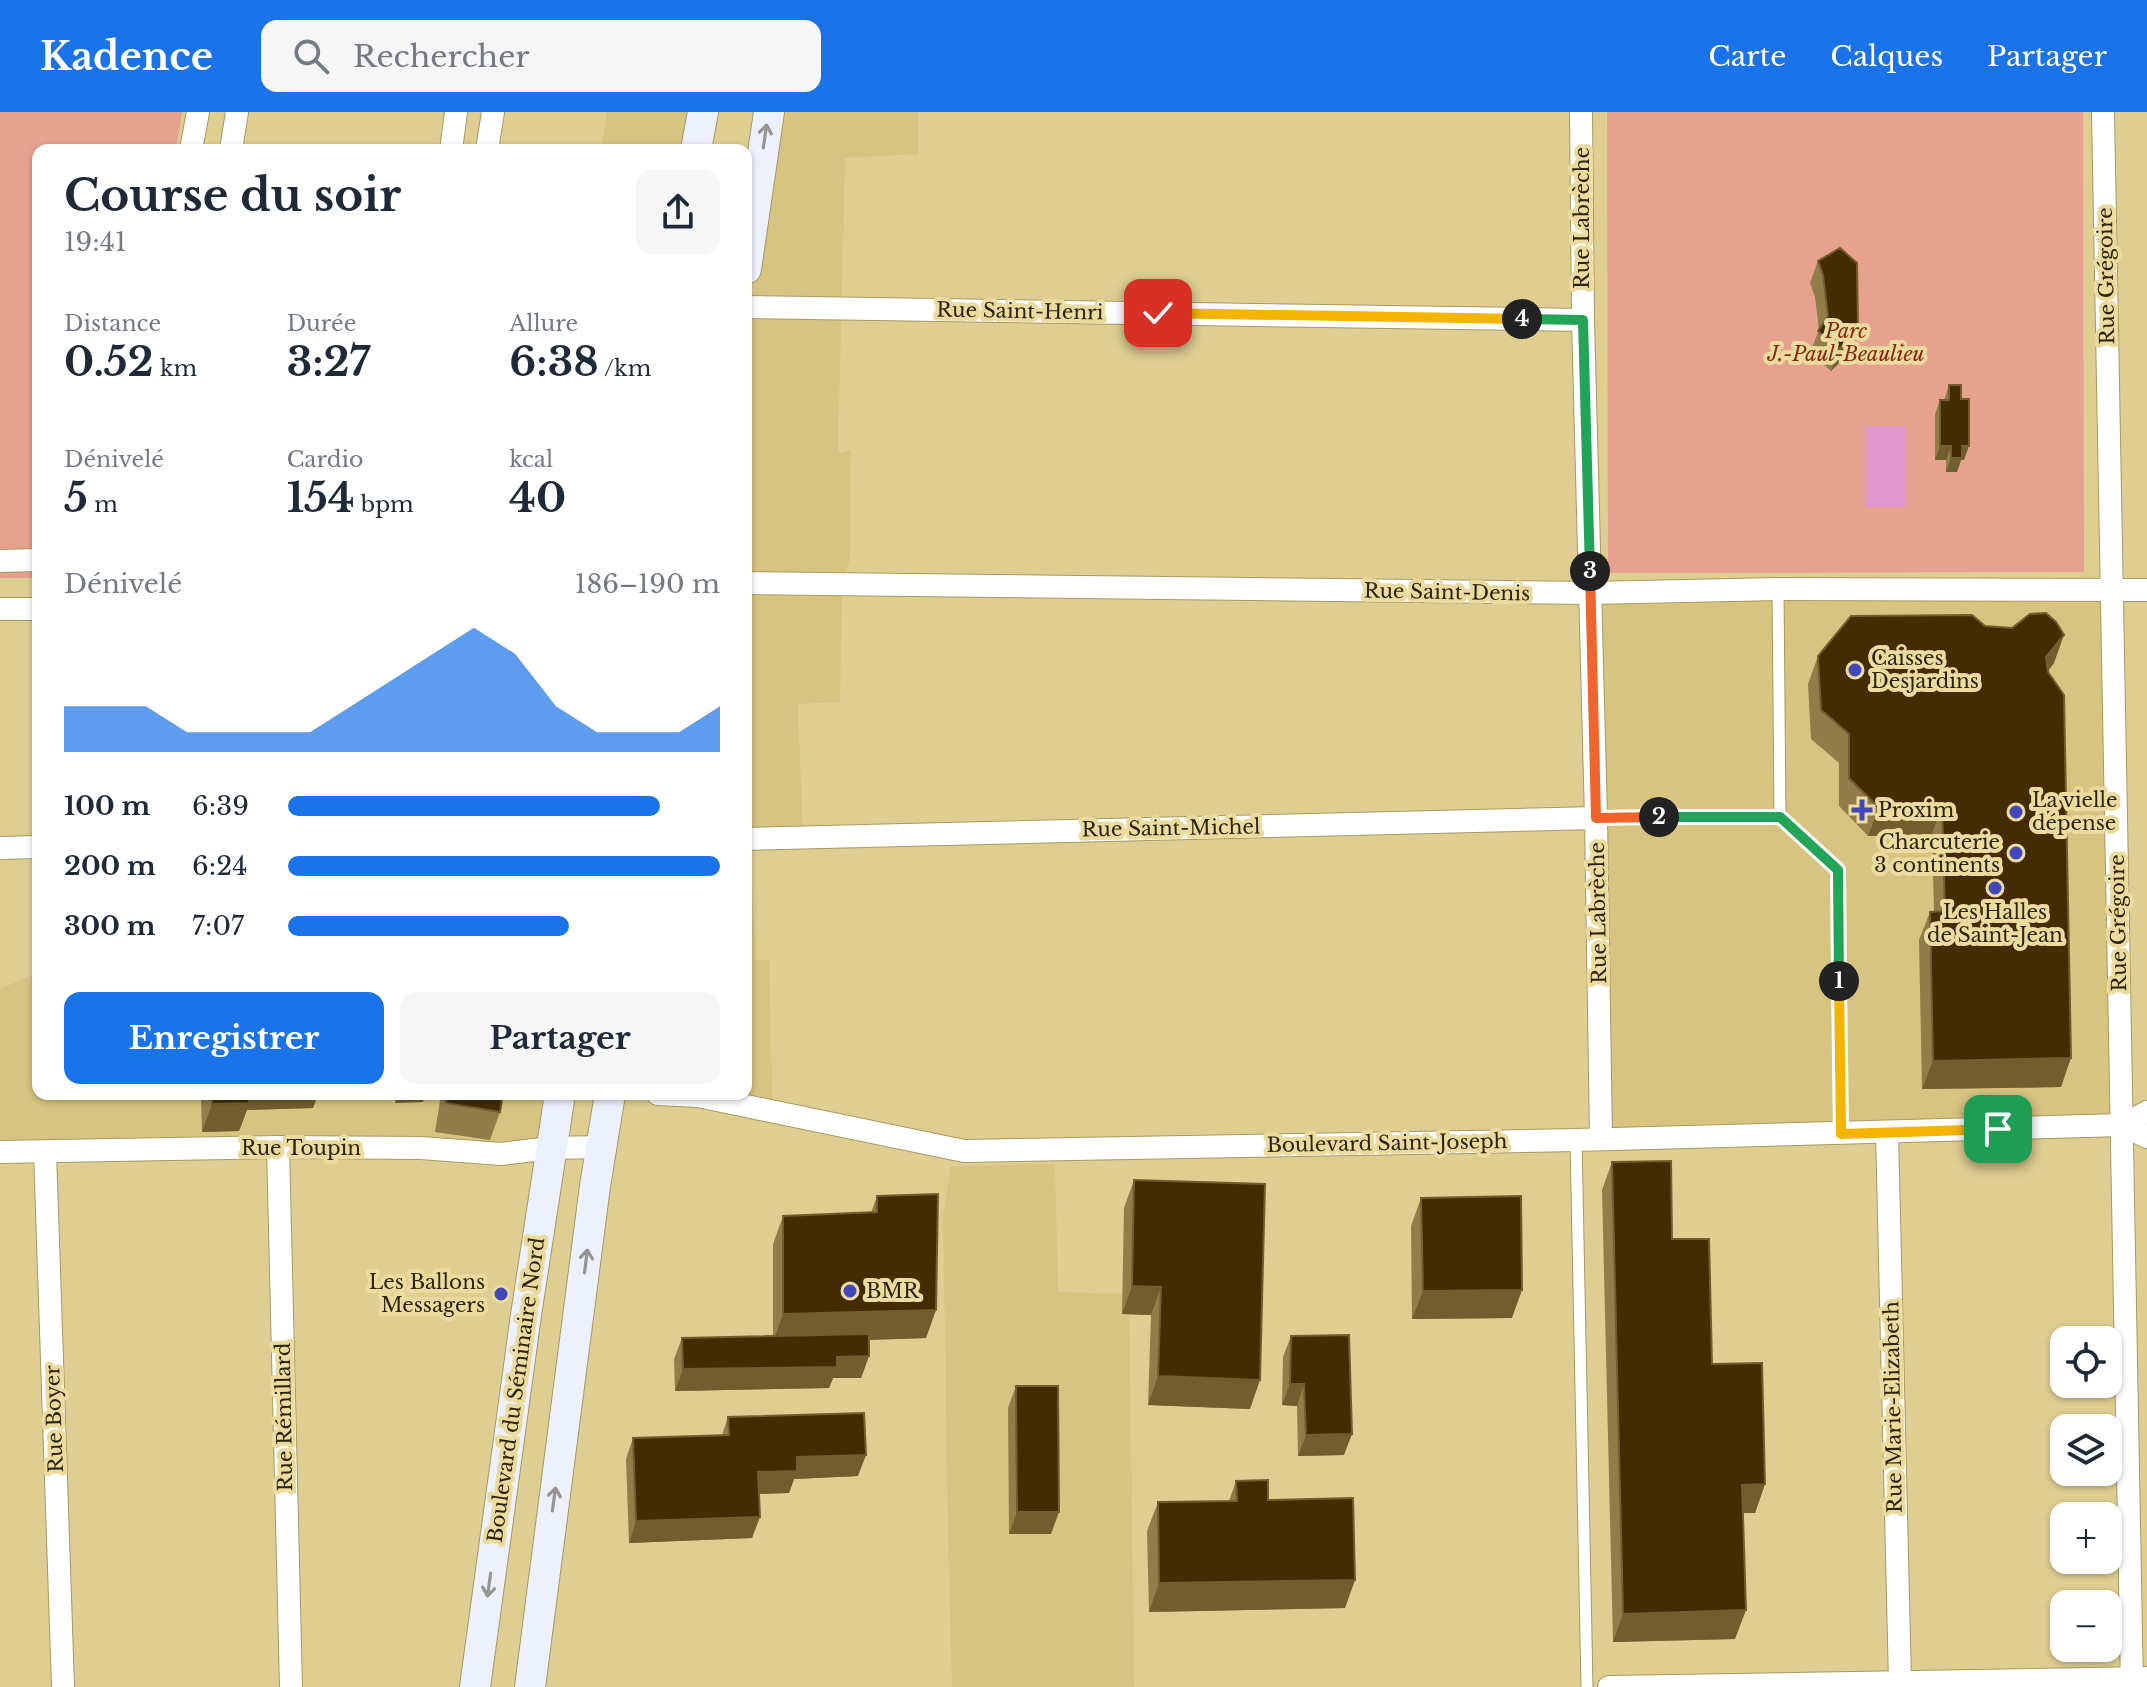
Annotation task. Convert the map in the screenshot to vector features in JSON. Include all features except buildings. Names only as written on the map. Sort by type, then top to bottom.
[{"type":"main road","points":[[697,144],[703,112]]},
{"type":"main road","points":[[752,228],[769,112]]},
{"type":"main road","name":"Boulevard du Séminaire Nord","points":[[475,1687],[559,1100]]},
{"type":"main road","points":[[530,1687],[609,1100]]},
{"type":"street","points":[[192,144],[198,112]]},
{"type":"street","points":[[232,144],[237,112]]},
{"type":"street","points":[[452,144],[456,112]]},
{"type":"street","points":[[488,144],[493,112]]},
{"type":"street","name":"Rue Labrèche","points":[[1581,112],[1601,1139]]},
{"type":"street","name":"Rue Grégoire","points":[[2103,112],[2122,1125],[2137,1681]]},
{"type":"street","name":"Rue Saint-Henri","points":[[752,307],[1583,320]]},
{"type":"street","points":[[0,561],[32,560]]},
{"type":"street","name":"Rue Saint-Denis","points":[[752,583],[1590,593],[1778,589],[2147,590]]},
{"type":"street","points":[[0,609],[32,609]]},
{"type":"street","name":"Rue Saint-Michel","points":[[752,839],[1596,818]]},
{"type":"street","points":[[0,848],[32,847]]},
{"type":"street","name":"Boulevard Saint-Joseph","points":[[717,1100],[964,1151],[1576,1140],[2122,1125],[2147,1112]]},
{"type":"street","name":"Boulevard Saint-Joseph","points":[[2122,1125],[2147,1137]]},
{"type":"street","name":"Rue Marie-Elizabeth","points":[[1887,1132],[1900,1682]]},
{"type":"street","name":"Rue Toupin","points":[[0,1152],[278,1147],[421,1148],[501,1154],[550,1148],[601,1147]]},
{"type":"street","name":"Rue Rémillard","points":[[278,1147],[291,1687]]},
{"type":"street","name":"Rue Boyer","points":[[45,1152],[63,1687]]},
{"type":"street","points":[[1609,1687],[2137,1681]]},
{"type":"lane","points":[[1778,589],[1780,817]]},
{"type":"lane","points":[[1596,818],[1780,817],[1838,870],[1841,1134]]},
{"type":"lane","points":[[1576,1140],[1587,1687]]},
{"type":"shaded area","points":[[607,112],[696,112],[696,144],[602,144]]},
{"type":"shaded area","points":[[784,112],[918,112],[918,154],[845,158],[838,453],[851,450],[850,558],[842,589],[840,702],[798,704],[803,838],[752,839],[752,309]]},
{"type":"shaded area","points":[[1865,426],[1905,426],[1905,507],[1865,507]]},
{"type":"shaded area","points":[[2112,590],[2122,1125],[1601,1139],[1590,593]]},
{"type":"shaded area","points":[[752,891],[756,960],[769,960],[772,1101],[752,1098]]},
{"type":"shaded area","points":[[32,976],[32,1100],[559,1100],[550,1148],[0,1152],[0,989]]},
{"type":"shaded area","points":[[1055,1164],[1058,1292],[1129,1294],[1134,1687],[952,1687],[943,1215],[951,1166]]},
{"type":"green space","points":[[0,112],[182,112],[177,144],[32,144],[32,578],[0,578]]},
{"type":"green space","name":"Parc J.-Paul-Beaulieu","points":[[1607,112],[2083,112],[2084,572],[1608,573]]},
{"type":"place","name":"Caisses Desjardins","points":[[1855,670]]},
{"type":"place","name":"Proxim","points":[[1862,810]]},
{"type":"place","name":"La vielle dépense","points":[[2016,812]]},
{"type":"place","name":"Charcuterie 3 continents","points":[[2016,853]]},
{"type":"place","name":"Les Halles de Saint-Jean","points":[[1995,888]]},
{"type":"place","name":"BMR","points":[[850,1291]]},
{"type":"place","name":"Les Ballons Messagers","points":[[501,1294]]},
{"type":"route","points":[[1158,313],[1583,320],[1596,818],[1780,817],[1838,870],[1841,1134],[1998,1129]]}]
